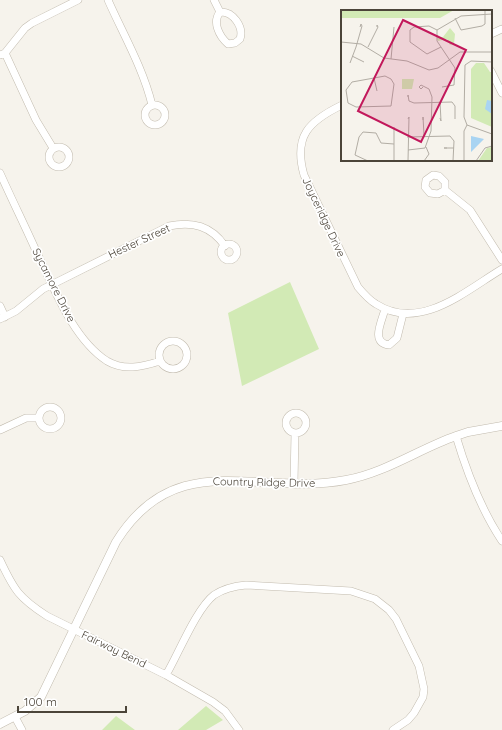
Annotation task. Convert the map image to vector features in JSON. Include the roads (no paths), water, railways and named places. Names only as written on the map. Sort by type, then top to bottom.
[{"type":"street","points":[[53,148],[36,120],[2,54],[25,28],[32,23],[78,0]]},
{"type":"street","points":[[108,0],[133,54],[148,90],[152,105]]},
{"type":"street","points":[[214,0],[220,12]]},
{"type":"street","points":[[220,12],[231,13],[240,29],[240,39],[235,43],[228,44],[225,42],[216,25],[216,18],[220,12]]},
{"type":"street","points":[[492,34],[502,29]]},
{"type":"street","points":[[492,73],[502,93]]},
{"type":"street","name":"Joyceridge Drive","points":[[341,105],[323,114],[311,124],[304,134],[300,155],[304,175],[358,287],[375,304],[385,309],[403,314],[426,312],[440,307],[502,269]]},
{"type":"street","name":"Sycamore Drive","points":[[0,173],[72,323],[97,353],[108,361],[131,368],[160,361]]},
{"type":"street","points":[[445,190],[470,210],[502,260]]},
{"type":"street","name":"Hester Street","points":[[2,318],[16,311],[36,293],[52,284],[169,226],[182,223],[204,227],[219,237],[225,246]]},
{"type":"street","points":[[0,306],[2,318]]},
{"type":"street","points":[[385,309],[378,334],[379,341],[383,344],[389,345],[397,338],[403,314]]},
{"type":"street","points":[[175,341],[183,345],[186,349],[185,361],[176,368],[169,368],[160,361],[159,349],[165,342],[175,341]]},
{"type":"street","points":[[0,430],[26,418],[39,418]]},
{"type":"street","name":"Country Ridge Drive","points":[[0,724],[25,711],[41,697],[101,570],[123,530],[132,519],[154,502],[176,489],[213,480],[330,482],[369,474],[456,436],[468,432],[502,426]]},
{"type":"street","points":[[294,482],[295,433]]},
{"type":"street","points":[[456,436],[474,490],[490,524],[502,541]]},
{"type":"street","name":"Fairway Bend","points":[[0,560],[12,585],[23,600],[47,616],[166,675],[213,702],[225,711],[239,730]]},
{"type":"street","points":[[166,675],[204,605],[215,594],[236,586],[246,585],[351,591],[375,599],[389,610],[396,619],[422,675],[424,689],[418,706],[408,720],[393,730]]},
{"type":"street","points":[[15,717],[22,730]]}]
